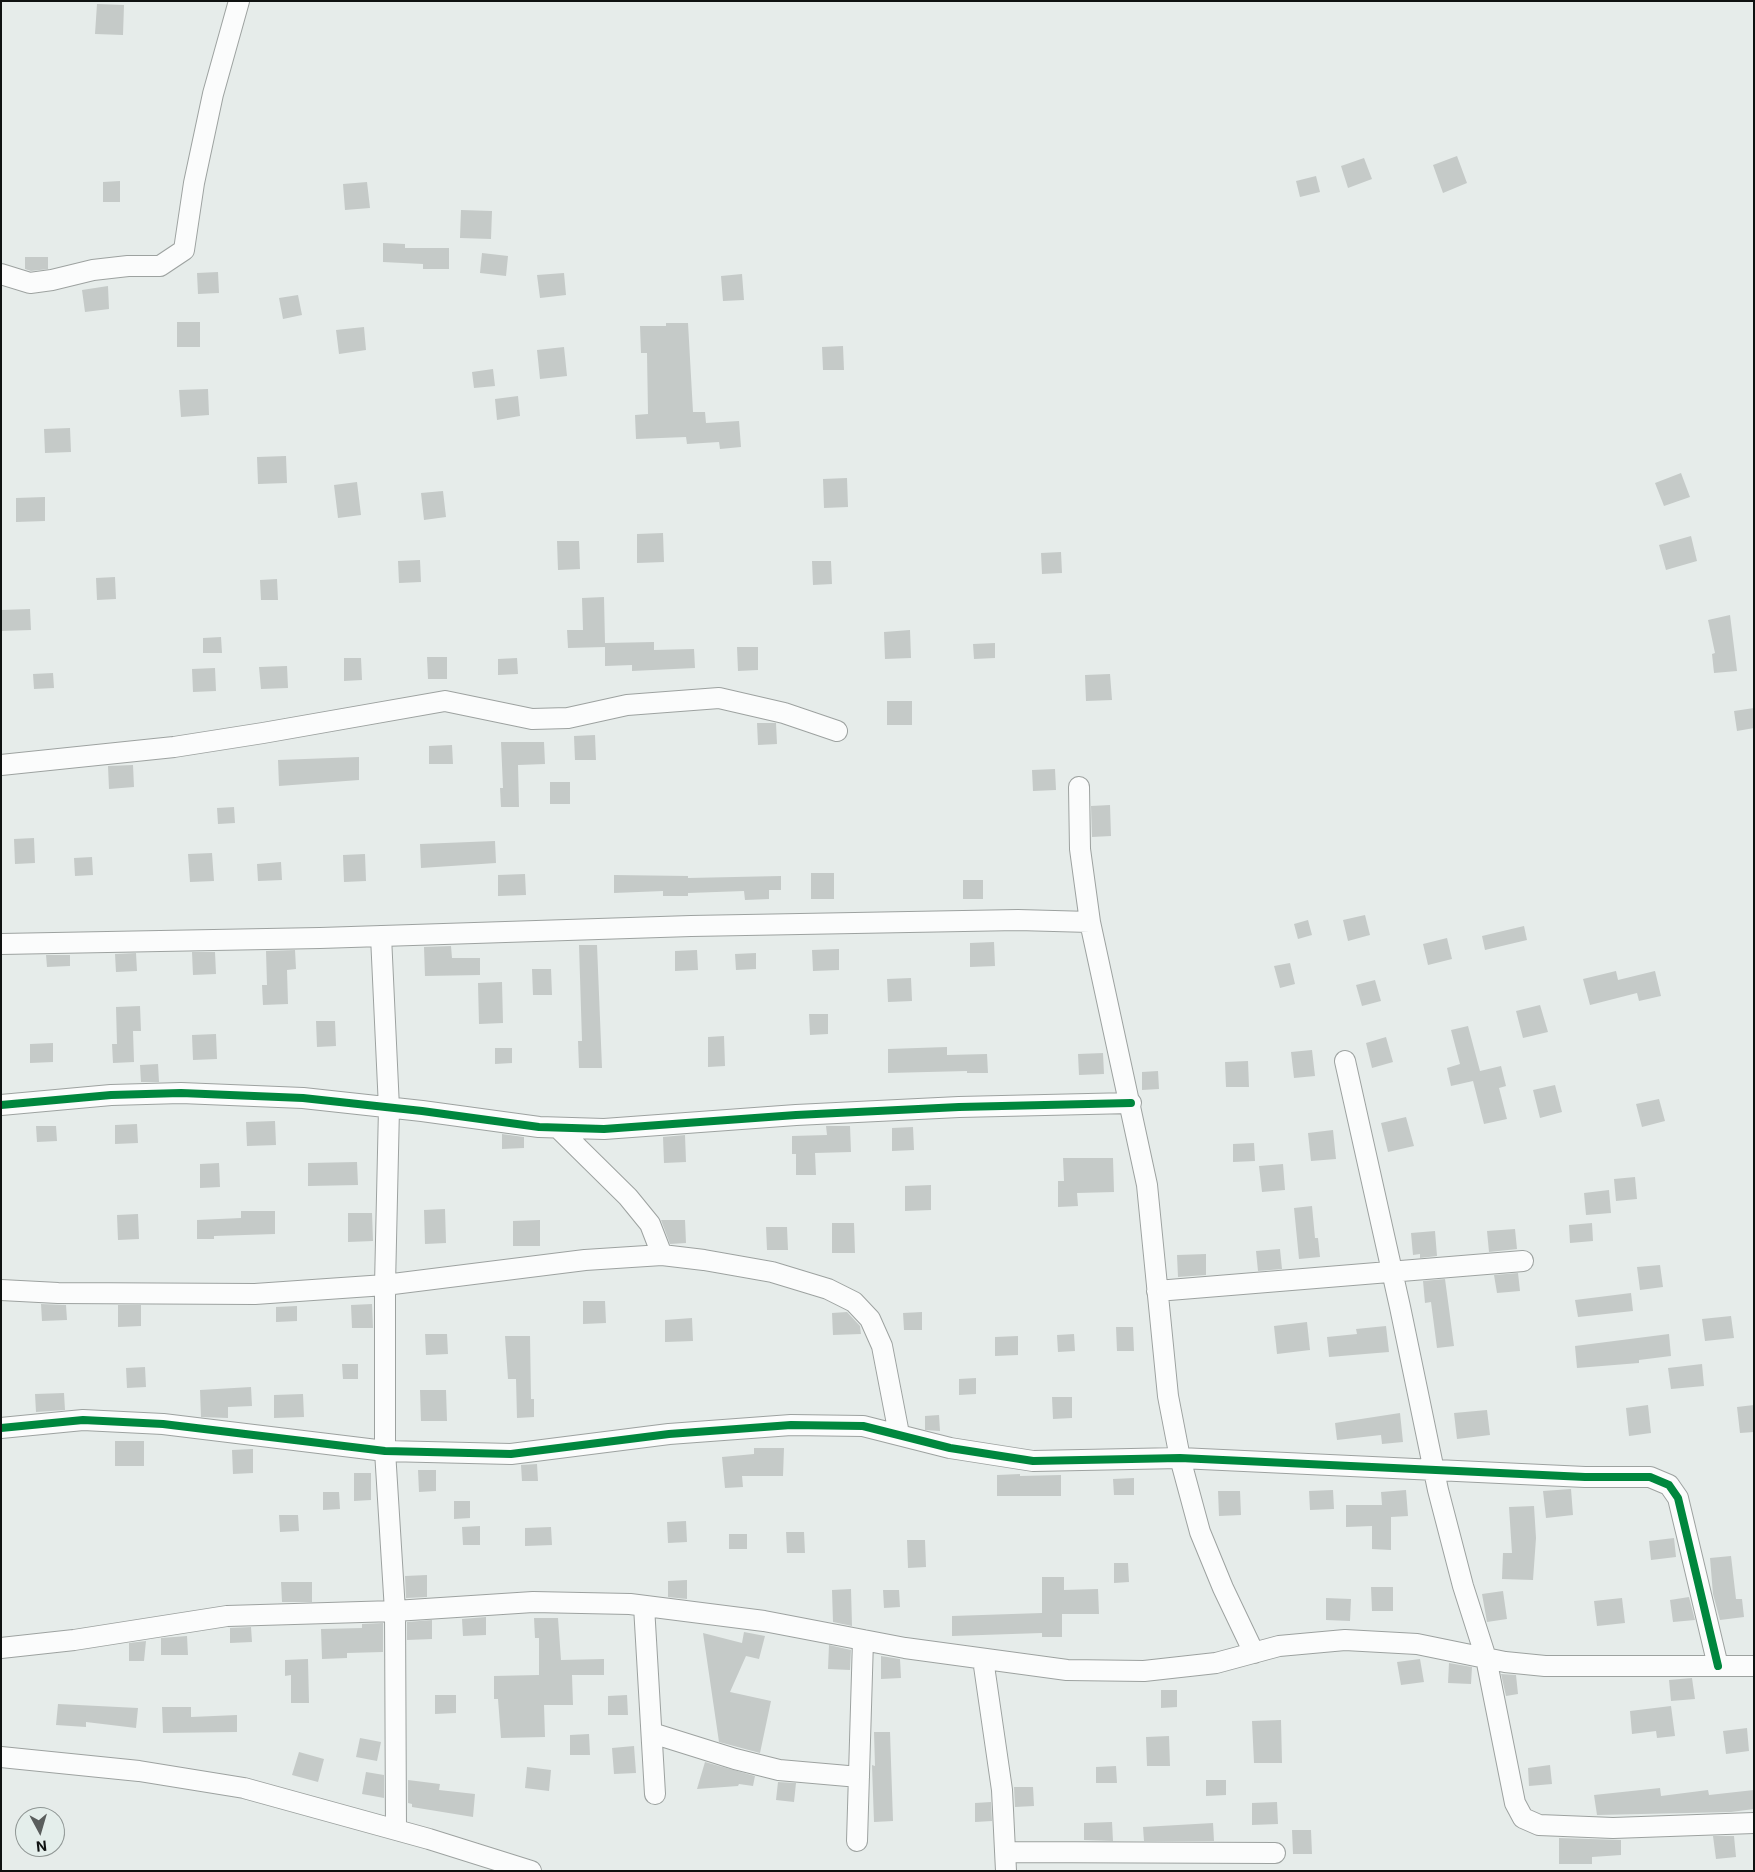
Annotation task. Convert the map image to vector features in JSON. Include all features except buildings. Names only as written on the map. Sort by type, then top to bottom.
[{"type":"street","points":[[1,274],[30,282],[52,280],[93,270],[160,266],[184,250],[194,183],[213,94],[240,1]]},
{"type":"street","points":[[1,765],[184,745],[445,701],[532,719],[568,718],[627,705],[719,698],[784,713],[837,731]]},
{"type":"street","points":[[1080,787],[1080,850],[1090,922],[1131,1103],[1147,1185],[1168,1396],[1180,1458],[1200,1532],[1223,1588],[1254,1653]]},
{"type":"street","points":[[1,944],[381,936],[692,926],[1018,920],[1090,922]]},
{"type":"street","points":[[381,936],[390,1108],[384,1285],[385,1452],[395,1611],[396,1830]]},
{"type":"street","points":[[1345,1061],[1434,1470],[1463,1586],[1486,1658],[1515,1803],[1524,1818],[1539,1824],[1613,1828],[1754,1823]]},
{"type":"street","points":[[1,1105],[112,1095],[181,1093],[302,1098],[539,1127],[604,1129],[796,1116],[959,1108],[1131,1103]]},
{"type":"street","points":[[558,1128],[628,1197],[650,1224],[662,1255]]},
{"type":"street","points":[[1,1290],[58,1293],[255,1294],[384,1285],[585,1260],[662,1255],[772,1272],[828,1289],[854,1302],[870,1320],[882,1346],[899,1434]]},
{"type":"street","points":[[1157,1291],[1392,1270],[1523,1261]]},
{"type":"street","points":[[1,1428],[83,1420],[163,1424],[385,1452],[511,1454],[669,1434],[791,1425],[863,1426],[950,1448],[1033,1460],[1180,1458],[1585,1477],[1650,1477],[1669,1485],[1678,1498],[1718,1666]]},
{"type":"street","points":[[1,1648],[74,1640],[227,1616],[395,1611],[533,1602],[644,1606],[764,1621],[863,1640],[1066,1670],[1144,1671],[1216,1662],[1279,1646],[1345,1640],[1418,1644],[1486,1658],[1545,1666],[1754,1666]]},
{"type":"street","points":[[644,1606],[655,1794]]},
{"type":"street","points":[[857,1841],[863,1640]]},
{"type":"street","points":[[983,1658],[1002,1790],[1005,1862],[1275,1853]]},
{"type":"street","points":[[652,1733],[735,1759],[779,1770],[859,1777]]},
{"type":"street","points":[[1,1757],[139,1771],[244,1788],[396,1830],[531,1871]]},
{"type":"cycle path","points":[[1,1105],[111,1095],[181,1093],[303,1098],[422,1111],[539,1127],[604,1129],[796,1115],[959,1107],[1131,1103]]},
{"type":"cycle path","points":[[1,1428],[83,1420],[163,1424],[385,1451],[511,1454],[669,1434],[791,1425],[863,1426],[950,1448],[1033,1461],[1180,1458],[1585,1477],[1650,1477],[1669,1485],[1678,1498],[1718,1666]]}]
